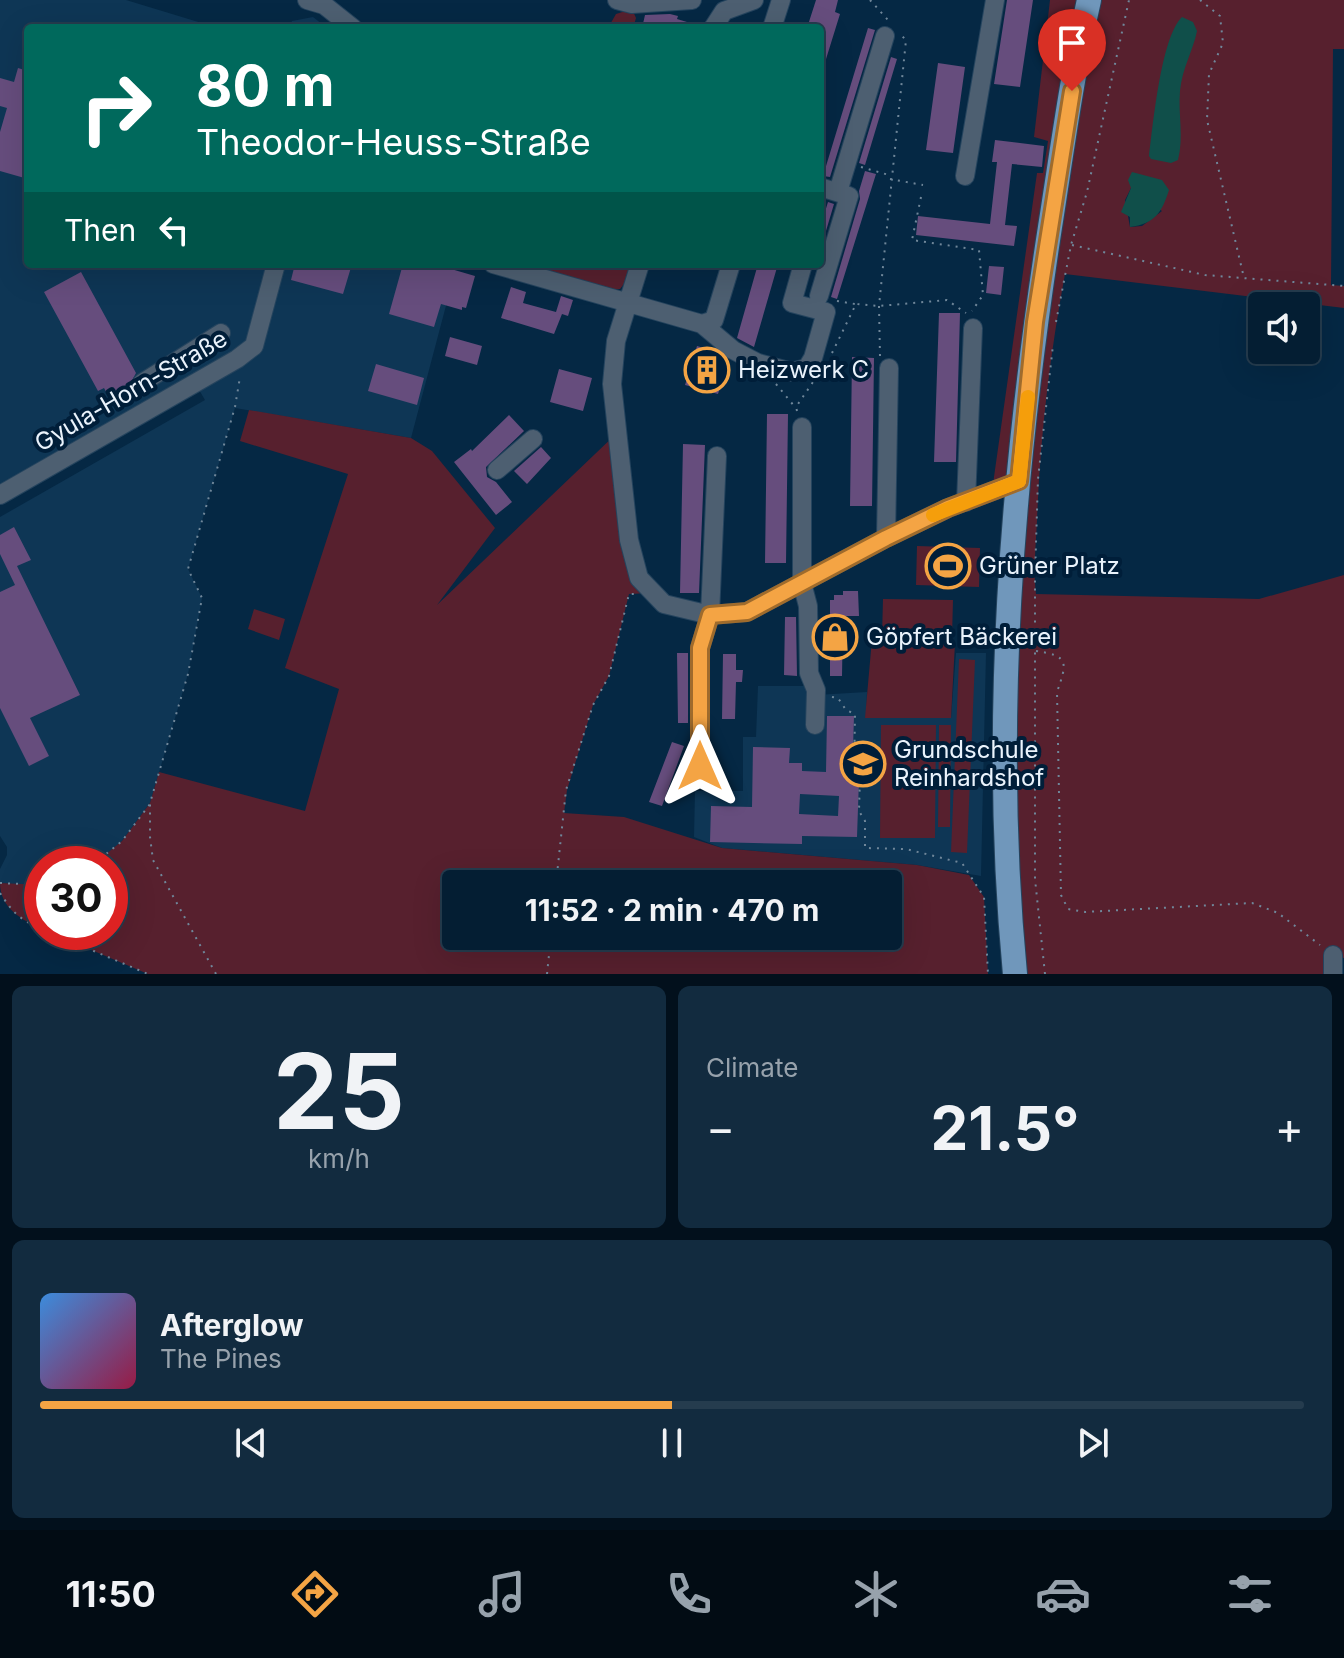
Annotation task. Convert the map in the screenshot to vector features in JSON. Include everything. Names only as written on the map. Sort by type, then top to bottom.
[{"type":"main road","points":[[1015,974],[1005,794],[1008,595],[1035,322],[1089,0]]},
{"type":"street","points":[[307,0],[324,5],[348,24]]},
{"type":"street","points":[[617,0],[632,4],[692,0]]},
{"type":"street","points":[[708,0],[724,11]]},
{"type":"street","points":[[716,24],[724,11],[754,0]]},
{"type":"street","points":[[773,24],[781,0]]},
{"type":"street","points":[[965,176],[995,0]]},
{"type":"street","points":[[819,296],[849,196],[828,189],[847,163],[890,29]]},
{"type":"street","name":"Gyula-Horn-Straße","points":[[0,495],[237,359],[254,346],[275,268]]},
{"type":"street","points":[[506,268],[702,324],[733,350],[758,363],[792,372],[807,368],[813,358],[826,312],[792,303],[802,268]]},
{"type":"street","points":[[639,268],[616,341],[612,384],[629,540],[639,578],[664,604],[710,615],[747,612],[836,562],[1019,481]]},
{"type":"street","points":[[702,324],[714,320],[730,268]]},
{"type":"street","points":[[966,502],[973,328]]},
{"type":"street","points":[[142,383],[221,333]]},
{"type":"street","points":[[886,538],[889,370]]},
{"type":"street","points":[[802,427],[802,583],[808,606],[809,673],[816,695],[815,725]]},
{"type":"street","points":[[497,470],[533,439]]},
{"type":"street","points":[[700,766],[700,648],[710,615],[717,456]]},
{"type":"path","points":[[870,0],[890,29],[906,40],[879,306],[881,368],[889,370]]},
{"type":"path","points":[[1056,324],[1071,245],[1087,192],[1129,0]]},
{"type":"path","points":[[1200,0],[1220,16],[1223,43],[1209,74],[1207,120],[1244,278]]},
{"type":"path","points":[[847,163],[923,185]]},
{"type":"path","points":[[879,306],[947,300],[969,315],[983,295],[979,250],[912,240],[921,197]]},
{"type":"path","points":[[1071,245],[1205,275],[1344,286]]},
{"type":"path","points":[[1045,974],[1035,879],[1035,651],[1038,479],[1054,340]]},
{"type":"path","points":[[216,974],[153,860],[150,803],[188,674],[202,598],[188,569],[241,383],[237,359]]},
{"type":"path","points":[[557,870],[566,790],[593,705],[609,676],[629,594],[651,593]]},
{"type":"path","points":[[1035,651],[1056,654],[1064,670],[1057,692],[1061,895],[1068,909],[1085,912],[1252,903],[1278,913],[1333,965]]},
{"type":"path","points":[[816,695],[838,698],[846,710],[855,714],[854,777],[860,777],[859,811],[865,821],[865,848],[906,849],[962,863],[984,897],[988,974]]},
{"type":"path","points":[[116,846],[150,803]]},
{"type":"path","points":[[0,883],[24,884]]},
{"type":"path","points":[[0,893],[24,922]]},
{"type":"path","points":[[91,950],[148,974]]},
{"type":"path","points":[[547,974],[550,950]]},
{"type":"shaded area","points":[[0,0],[126,0],[205,24],[24,24],[24,268],[456,268],[411,438],[235,408],[188,569],[202,598],[188,674],[150,803],[117,846],[24,846],[24,885],[0,883],[0,869],[7,855],[7,847],[0,836],[0,517],[205,400],[195,383],[0,495]]},
{"type":"shaded area","points":[[1050,0],[1344,0],[1344,49],[1333,49],[1331,285],[1344,286],[1344,308],[1320,305],[1320,292],[1248,292],[1248,296],[1065,274],[1043,427],[1035,566],[1036,594],[1259,599],[1344,575],[1344,958],[1333,956],[1333,974],[1015,974],[1018,482],[992,491],[1037,173],[1043,173],[1048,141],[1034,137]],"holes":[[[1131,188],[1162,211],[1142,226],[1130,227],[1125,200]]]},
{"type":"shaded area","points":[[632,9],[636,18],[634,24],[610,24],[616,14]]},
{"type":"shaded area","points":[[313,17],[322,24],[291,24],[292,21]]},
{"type":"shaded area","points":[[1182,17],[1193,22],[1197,31],[1181,83],[1180,151],[1178,160],[1171,163],[1149,156],[1163,62],[1175,27]]},
{"type":"shaded area","points":[[1132,172],[1162,180],[1169,190],[1156,216],[1146,223],[1130,227],[1130,217],[1121,212],[1131,188],[1128,180]]},
{"type":"shaded area","points":[[540,268],[631,268],[620,289],[608,290],[540,272]]},
{"type":"shaded area","points":[[249,410],[411,438],[432,451],[495,528],[437,605],[617,433],[629,540],[651,593],[629,594],[609,676],[593,705],[567,790],[564,813],[624,817],[722,848],[917,865],[969,875],[984,897],[988,974],[148,974],[91,950],[128,950],[128,846],[116,846],[150,803],[159,772],[305,811],[339,689],[285,668],[348,474],[240,441]]},
{"type":"shaded area","name":"Grüner Platz","points":[[917,546],[980,548],[979,587],[916,585]]},
{"type":"shaded area","points":[[883,599],[953,600],[952,637],[882,636]]},
{"type":"shaded area","points":[[254,609],[285,619],[279,640],[248,629]]},
{"type":"shaded area","points":[[872,639],[955,643],[951,718],[865,718]]},
{"type":"shaded area","name":"Grundschule Reinhardshof","points":[[956,653],[986,653],[981,876],[917,865],[722,848],[694,837],[695,791],[743,791],[743,737],[756,737],[758,686],[814,686],[816,695],[867,692],[866,718],[951,718]]},
{"type":"shaded area","points":[[959,659],[975,660],[967,853],[951,852]]},
{"type":"shaded area","points":[[881,725],[936,725],[935,838],[880,838]]},
{"type":"shaded area","points":[[939,725],[951,725],[950,827],[938,827]]},
{"type":"shaded area","points":[[0,883],[24,884],[24,919],[8,906]]},
{"type":"building","points":[[816,0],[838,0],[835,12],[840,14],[824,66],[824,24],[808,24]]},
{"type":"building","points":[[1007,0],[1033,0],[1020,87],[994,84]]},
{"type":"building","points":[[670,14],[694,24],[643,24],[645,15]]},
{"type":"building","points":[[868,28],[875,30],[830,177],[824,176]]},
{"type":"building","points":[[891,57],[897,59],[865,165],[859,163]]},
{"type":"building","points":[[938,63],[965,67],[953,153],[926,150]]},
{"type":"building","points":[[18,68],[24,70],[24,178],[0,171],[0,132],[7,108],[0,106],[0,78],[14,82]]},
{"type":"building","points":[[995,140],[1044,146],[1042,167],[1012,164],[1005,225],[1017,226],[1014,246],[916,235],[918,216],[990,224],[997,162],[992,162]]},
{"type":"building","points":[[865,171],[876,174],[837,299],[831,297],[860,199]]},
{"type":"building","points":[[828,202],[834,204],[824,238],[824,215]]},
{"type":"building","points":[[989,266],[1004,267],[1001,295],[986,293]]},
{"type":"building","points":[[294,268],[351,268],[343,294],[291,280]]},
{"type":"building","points":[[402,268],[451,268],[475,276],[466,308],[462,307],[462,310],[441,304],[434,327],[389,314]]},
{"type":"building","points":[[757,268],[777,268],[754,347],[737,338]]},
{"type":"building","points":[[81,272],[136,373],[130,384],[132,390],[139,394],[115,408],[104,388],[98,391],[44,292]]},
{"type":"building","points":[[511,287],[526,292],[523,303],[556,312],[561,296],[573,300],[568,316],[562,314],[554,334],[501,318]]},
{"type":"building","points":[[939,313],[960,313],[956,462],[934,462]]},
{"type":"building","points":[[450,337],[482,346],[477,365],[445,356]]},
{"type":"building","name":"Heizwerk C","points":[[697,346],[717,352],[728,361],[718,394],[685,385]]},
{"type":"building","points":[[852,357],[874,358],[872,506],[850,506]]},
{"type":"building","points":[[376,364],[424,378],[417,405],[368,391]]},
{"type":"building","points":[[559,369],[592,378],[583,411],[550,402]]},
{"type":"building","points":[[767,414],[788,414],[786,563],[765,563]]},
{"type":"building","points":[[509,415],[524,431],[486,467],[487,477],[496,482],[512,502],[496,515],[454,462],[472,451]]},
{"type":"building","points":[[683,444],[705,445],[699,593],[680,593]]},
{"type":"building","points":[[541,447],[551,458],[527,484],[514,471]]},
{"type":"building","points":[[14,527],[31,560],[17,566],[80,695],[30,718],[49,756],[29,766],[0,708],[0,592],[15,585],[0,554],[0,535]]},
{"type":"building","points":[[843,591],[858,591],[859,616],[843,616],[842,676],[830,676],[830,600],[834,600],[834,595],[843,595]]},
{"type":"building","points":[[785,617],[796,617],[797,676],[784,675]]},
{"type":"building","points":[[677,653],[688,653],[688,723],[678,723]]},
{"type":"building","points":[[723,654],[736,654],[736,670],[743,670],[742,682],[736,682],[735,719],[722,719]]},
{"type":"building","points":[[827,716],[854,716],[852,779],[859,779],[857,837],[802,836],[802,844],[710,842],[711,806],[752,807],[753,747],[790,748],[789,763],[802,763],[802,771],[826,772]],"holes":[[[800,794],[839,796],[838,816],[799,814]]]},
{"type":"building","points":[[672,742],[684,746],[662,806],[649,802]]},
{"type":"slow traffic","points":[[933,515],[1019,481],[1028,397]]},
{"type":"place","name":"Heizwerk C","points":[[707,370]]},
{"type":"place","name":"Grüner Platz","points":[[948,566]]},
{"type":"place","name":"Göpfert Bäckerei","points":[[835,637]]},
{"type":"place","name":"Grundschule Reinhardshof","points":[[863,764]]},
{"type":"route","points":[[700,766],[700,648],[710,615],[747,612],[836,562],[948,508],[1019,481],[1035,322],[1072,91]]}]
